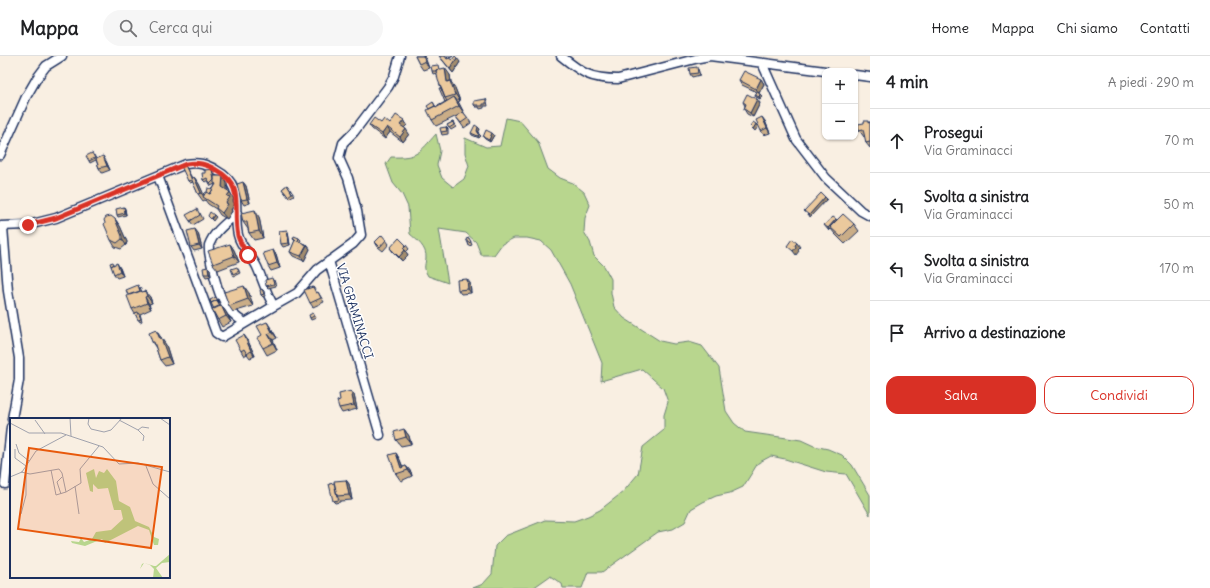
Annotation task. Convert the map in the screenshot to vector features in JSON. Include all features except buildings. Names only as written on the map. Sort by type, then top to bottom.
[{"type":"street","points":[[0,155],[3,136],[37,78],[46,66],[62,56]]},
{"type":"street","points":[[328,261],[353,244],[361,235],[357,211],[348,178],[339,158],[343,143],[354,132],[388,88],[394,76],[400,56]]},
{"type":"street","points":[[561,56],[578,70],[593,77],[618,80],[710,56],[822,71]]},
{"type":"street","points":[[762,63],[796,139],[826,178],[861,211],[870,216]]},
{"type":"street","points":[[858,75],[870,77]]},
{"type":"street","points":[[12,418],[18,380],[19,358],[8,290],[2,226],[28,225],[56,218],[186,164],[206,164],[221,172],[234,187],[238,236],[242,246],[257,266],[270,300],[274,306]]},
{"type":"street","name":"VIA GRAMINACCI","points":[[158,176],[216,333],[222,337],[296,293],[317,270],[328,261],[380,435]]},
{"type":"street","points":[[237,213],[215,234],[209,249],[217,289],[229,311],[245,323]]},
{"type":"street","points":[[5,484],[10,436]]},
{"type":"green space","points":[[506,118],[520,121],[538,142],[548,169],[560,178],[573,183],[584,192],[590,205],[585,218],[584,232],[590,242],[594,256],[604,266],[611,279],[611,293],[614,307],[624,318],[660,341],[674,344],[689,342],[702,346],[719,368],[726,411],[734,423],[745,432],[801,440],[842,455],[852,465],[870,495],[870,515],[846,474],[826,472],[771,456],[758,463],[743,487],[730,493],[716,496],[691,509],[685,522],[673,529],[658,532],[602,572],[588,572],[582,588],[563,588],[562,584],[550,576],[533,588],[473,588],[483,584],[492,574],[495,546],[505,536],[545,520],[574,521],[588,516],[600,510],[623,492],[638,474],[643,447],[664,430],[664,415],[668,402],[663,388],[642,369],[601,381],[602,363],[570,284],[551,250],[541,241],[527,238],[514,238],[502,244],[494,255],[481,255],[476,242],[466,233],[439,229],[448,283],[428,276],[425,269],[425,251],[421,244],[410,234],[408,207],[402,194],[393,183],[386,164],[391,157],[407,156],[417,153],[426,146],[436,134],[440,151],[437,165],[442,178],[453,187],[464,179],[469,166],[465,153],[465,138],[486,147],[500,146]]},
{"type":"route","points":[[28,225],[56,218],[186,164],[206,164],[221,172],[234,187],[238,236],[248,255]]}]
